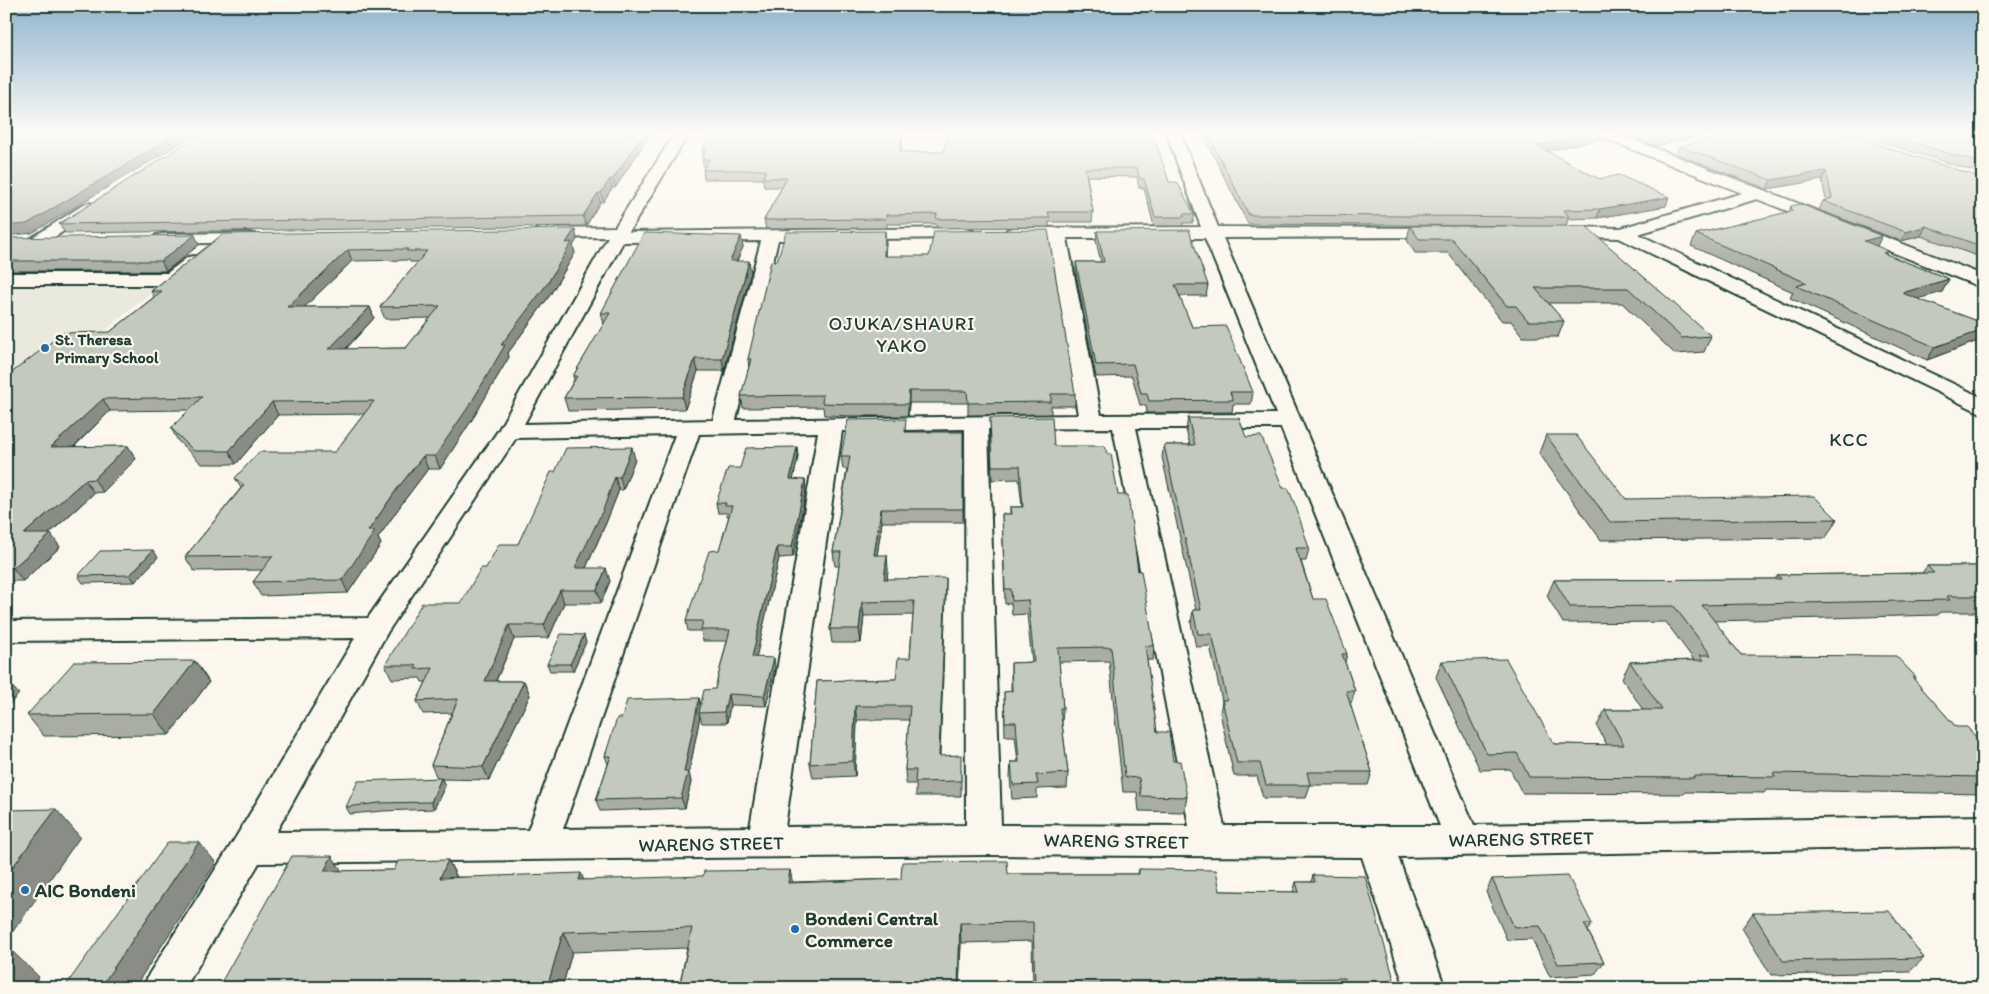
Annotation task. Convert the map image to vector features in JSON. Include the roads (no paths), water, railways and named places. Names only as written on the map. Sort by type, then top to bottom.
[{"type":"street","points":[[163,988],[248,848],[376,628],[509,431],[618,235],[653,179]]},
{"type":"street","points":[[1192,179],[1212,233],[1463,840]]},
{"type":"street","points":[[1719,179],[1983,282]]},
{"type":"street","points":[[1543,232],[1622,233],[1756,194]]},
{"type":"street","points":[[36,241],[102,200]]},
{"type":"street","points":[[998,233],[1464,232]]},
{"type":"street","points":[[525,234],[771,235],[978,233]]},
{"type":"street","points":[[1057,233],[1091,422]]},
{"type":"street","points":[[1622,233],[1983,407]]},
{"type":"street","points":[[723,426],[771,235]]},
{"type":"street","points":[[143,240],[270,238]]},
{"type":"street","points":[[6,279],[171,279],[221,239]]},
{"type":"street","points":[[16,241],[65,240]]},
{"type":"street","points":[[509,431],[690,426],[976,422],[1291,421]]},
{"type":"street","points":[[976,422],[984,840]]},
{"type":"street","points":[[1123,422],[1210,842]]},
{"type":"street","points":[[765,844],[831,425]]},
{"type":"street","points":[[540,845],[690,426]]},
{"type":"street","points":[[6,630],[376,628]]},
{"type":"street","name":"WARENG STREET","points":[[248,848],[765,844],[984,840],[1375,842],[1977,838]]},
{"type":"street","points":[[1375,842],[1425,988]]},
{"type":"place","name":"St. Theresa Primary School","points":[[45,348]]},
{"type":"place","name":"AIC Bondeni","points":[[25,890]]},
{"type":"place","name":"Bondeni Central Commerce","points":[[795,929]]},
{"type":"district","name":"OJUKA/SHAURI YAKO","points":[[902,334]]},
{"type":"district","name":"KCC","points":[[1849,439]]}]
